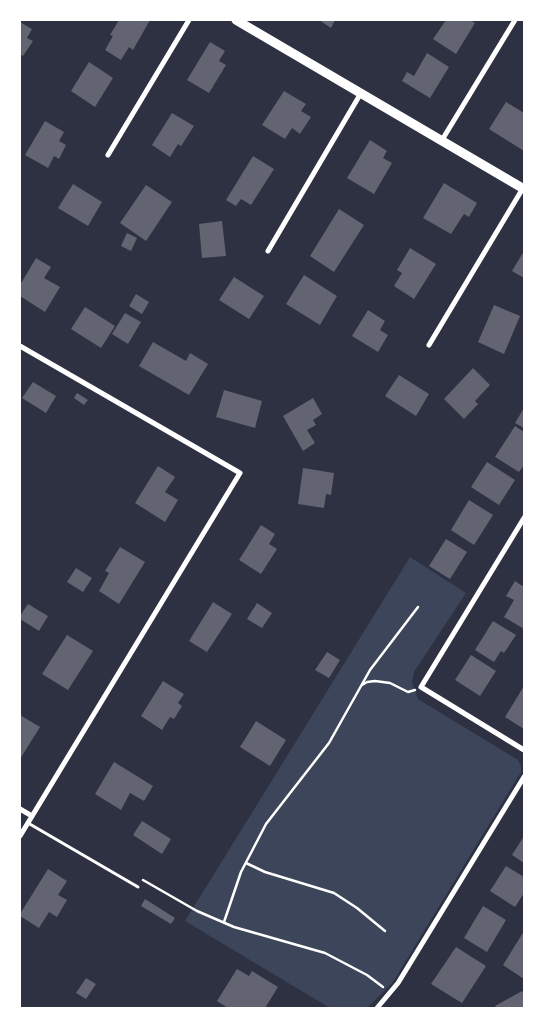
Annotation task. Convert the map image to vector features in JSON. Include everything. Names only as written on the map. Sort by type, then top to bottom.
[{"type":"street","points":[[108,155],[188,20]]},
{"type":"street","points":[[236,20],[523,188],[430,345]]},
{"type":"street","points":[[442,140],[515,20]]},
{"type":"street","points":[[268,251],[362,93]]},
{"type":"street","points":[[20,346],[240,473],[20,836]]},
{"type":"street","points":[[524,518],[421,687],[524,750]]},
{"type":"street","points":[[377,1008],[398,983],[524,777]]},
{"type":"street","points":[[20,809],[32,816]]},
{"type":"lane","points":[[28,822],[138,887]]},
{"type":"path","points":[[224,922],[241,872],[266,824],[330,743],[360,686],[387,645],[418,607]]},
{"type":"path","points":[[360,686],[367,682],[390,683],[408,692],[421,687]]},
{"type":"path","points":[[246,863],[265,872],[334,894],[357,908],[385,931]]},
{"type":"path","points":[[139,878],[197,911],[224,922],[324,953],[367,975],[390,992]]},
{"type":"shaded area","points":[[410,557],[466,593],[414,672],[412,683],[418,699],[518,760],[521,772],[393,982],[367,1008],[330,1008],[185,921]]},
{"type":"building","points":[[119,20],[150,20],[133,50],[129,47],[121,60],[105,50],[113,36],[110,35]]},
{"type":"building","points":[[319,20],[335,20],[331,28]]},
{"type":"building","points":[[446,20],[470,20],[475,23],[456,54],[433,39]]},
{"type":"building","points":[[20,22],[32,29],[27,38],[33,41],[23,56],[20,54]]},
{"type":"building","points":[[210,42],[225,51],[219,61],[226,65],[209,93],[187,80]]},
{"type":"building","points":[[427,53],[449,67],[430,98],[402,81],[407,72],[414,76]]},
{"type":"building","points":[[89,62],[113,78],[95,107],[71,91]]},
{"type":"building","points":[[284,91],[306,104],[301,111],[311,117],[300,134],[292,128],[285,139],[262,125]]},
{"type":"building","points":[[506,102],[524,113],[524,151],[489,129]]},
{"type":"building","points":[[172,113],[194,126],[181,146],[178,144],[170,157],[152,145]]},
{"type":"building","points":[[45,121],[64,132],[59,141],[66,145],[59,159],[54,156],[48,168],[25,155]]},
{"type":"building","points":[[370,140],[387,151],[383,158],[392,163],[374,194],[347,178]]},
{"type":"building","points":[[253,156],[274,169],[251,205],[241,199],[236,206],[226,200]]},
{"type":"building","points":[[444,183],[477,203],[469,217],[464,214],[451,234],[423,218]]},
{"type":"building","points":[[73,184],[102,202],[88,226],[58,208]]},
{"type":"building","points":[[146,185],[172,202],[146,241],[120,223]]},
{"type":"building","points":[[339,209],[364,225],[334,272],[310,256]]},
{"type":"building","points":[[222,221],[226,256],[202,258],[199,224]]},
{"type":"building","points":[[127,233],[137,238],[131,251],[121,246]]},
{"type":"building","points":[[410,248],[436,264],[414,299],[394,286],[402,273],[397,270]]},
{"type":"building","points":[[524,251],[524,278],[512,271]]},
{"type":"building","points":[[36,258],[51,267],[44,278],[60,287],[45,312],[20,296],[20,285]]},
{"type":"building","points":[[304,275],[337,296],[320,325],[286,304]]},
{"type":"building","points":[[234,277],[264,296],[249,319],[219,300]]},
{"type":"building","points":[[136,294],[149,302],[142,314],[129,306]]},
{"type":"building","points":[[494,305],[520,316],[504,354],[478,342]]},
{"type":"building","points":[[85,307],[115,326],[101,348],[71,329]]},
{"type":"building","points":[[368,310],[385,321],[380,330],[388,335],[378,352],[352,336]]},
{"type":"building","points":[[125,313],[141,322],[128,344],[112,334]]},
{"type":"building","points":[[153,342],[186,361],[190,353],[208,364],[189,395],[139,366]]},
{"type":"building","points":[[473,368],[490,385],[475,401],[478,404],[464,419],[444,399]]},
{"type":"building","points":[[399,375],[429,394],[416,416],[385,396]]},
{"type":"building","points":[[33,382],[56,396],[46,413],[22,398]]},
{"type":"building","points":[[224,390],[262,401],[255,428],[216,417]]},
{"type":"building","points":[[77,393],[88,400],[84,405],[74,398]]},
{"type":"building","points":[[313,398],[322,414],[313,420],[316,425],[307,430],[315,443],[303,451],[283,416]]},
{"type":"building","points":[[524,408],[524,428],[515,423]]},
{"type":"building","points":[[515,426],[524,432],[524,465],[519,472],[495,457]]},
{"type":"building","points":[[487,462],[515,480],[499,505],[471,487]]},
{"type":"building","points":[[158,466],[175,477],[165,492],[178,500],[165,522],[135,503]]},
{"type":"building","points":[[303,468],[334,473],[331,495],[326,494],[324,508],[298,504]]},
{"type":"building","points":[[469,500],[493,515],[474,545],[451,530]]},
{"type":"building","points":[[261,525],[275,534],[269,544],[277,549],[261,574],[239,560]]},
{"type":"building","points":[[446,539],[467,552],[450,579],[429,566]]},
{"type":"building","points":[[120,547],[145,562],[119,604],[99,591],[109,573],[105,571]]},
{"type":"building","points":[[76,568],[92,578],[83,592],[67,582]]},
{"type":"building","points":[[515,581],[524,587],[524,629],[504,617],[514,600],[506,596]]},
{"type":"building","points":[[213,602],[232,614],[207,652],[189,641]]},
{"type":"building","points":[[257,603],[272,613],[262,628],[247,619]]},
{"type":"building","points":[[28,604],[48,616],[39,631],[20,619]]},
{"type":"building","points":[[493,621],[516,635],[504,653],[501,651],[494,662],[475,650]]},
{"type":"building","points":[[67,635],[93,651],[68,690],[42,674]]},
{"type":"building","points":[[327,652],[340,660],[329,678],[315,670]]},
{"type":"building","points":[[471,655],[496,671],[480,696],[455,680]]},
{"type":"building","points":[[163,681],[184,694],[178,703],[182,706],[174,719],[170,717],[162,730],[141,716]]},
{"type":"building","points":[[524,686],[524,729],[505,717]]},
{"type":"building","points":[[20,715],[40,727],[20,759]]},
{"type":"building","points":[[256,721],[286,740],[270,766],[240,747]]},
{"type":"building","points":[[114,762],[153,786],[144,801],[130,793],[121,810],[95,794]]},
{"type":"building","points":[[142,821],[171,839],[162,854],[133,835]]},
{"type":"building","points":[[524,836],[524,863],[512,855]]},
{"type":"building","points":[[506,866],[524,877],[524,893],[515,907],[490,891]]},
{"type":"building","points":[[48,869],[67,881],[58,895],[67,900],[57,917],[49,912],[39,928],[20,916],[20,914]]},
{"type":"building","points":[[145,899],[175,918],[171,924],[141,906]]},
{"type":"building","points":[[483,906],[506,920],[487,952],[464,938]]},
{"type":"building","points":[[524,931],[524,979],[503,965]]},
{"type":"building","points":[[456,947],[486,966],[462,1003],[431,984]]},
{"type":"building","points":[[237,969],[249,976],[252,971],[278,987],[265,1008],[228,1008],[217,1001]]},
{"type":"building","points":[[86,978],[96,984],[86,999],[76,993]]},
{"type":"building","points":[[522,991],[524,994],[524,1008],[496,1008],[495,1006]]}]
